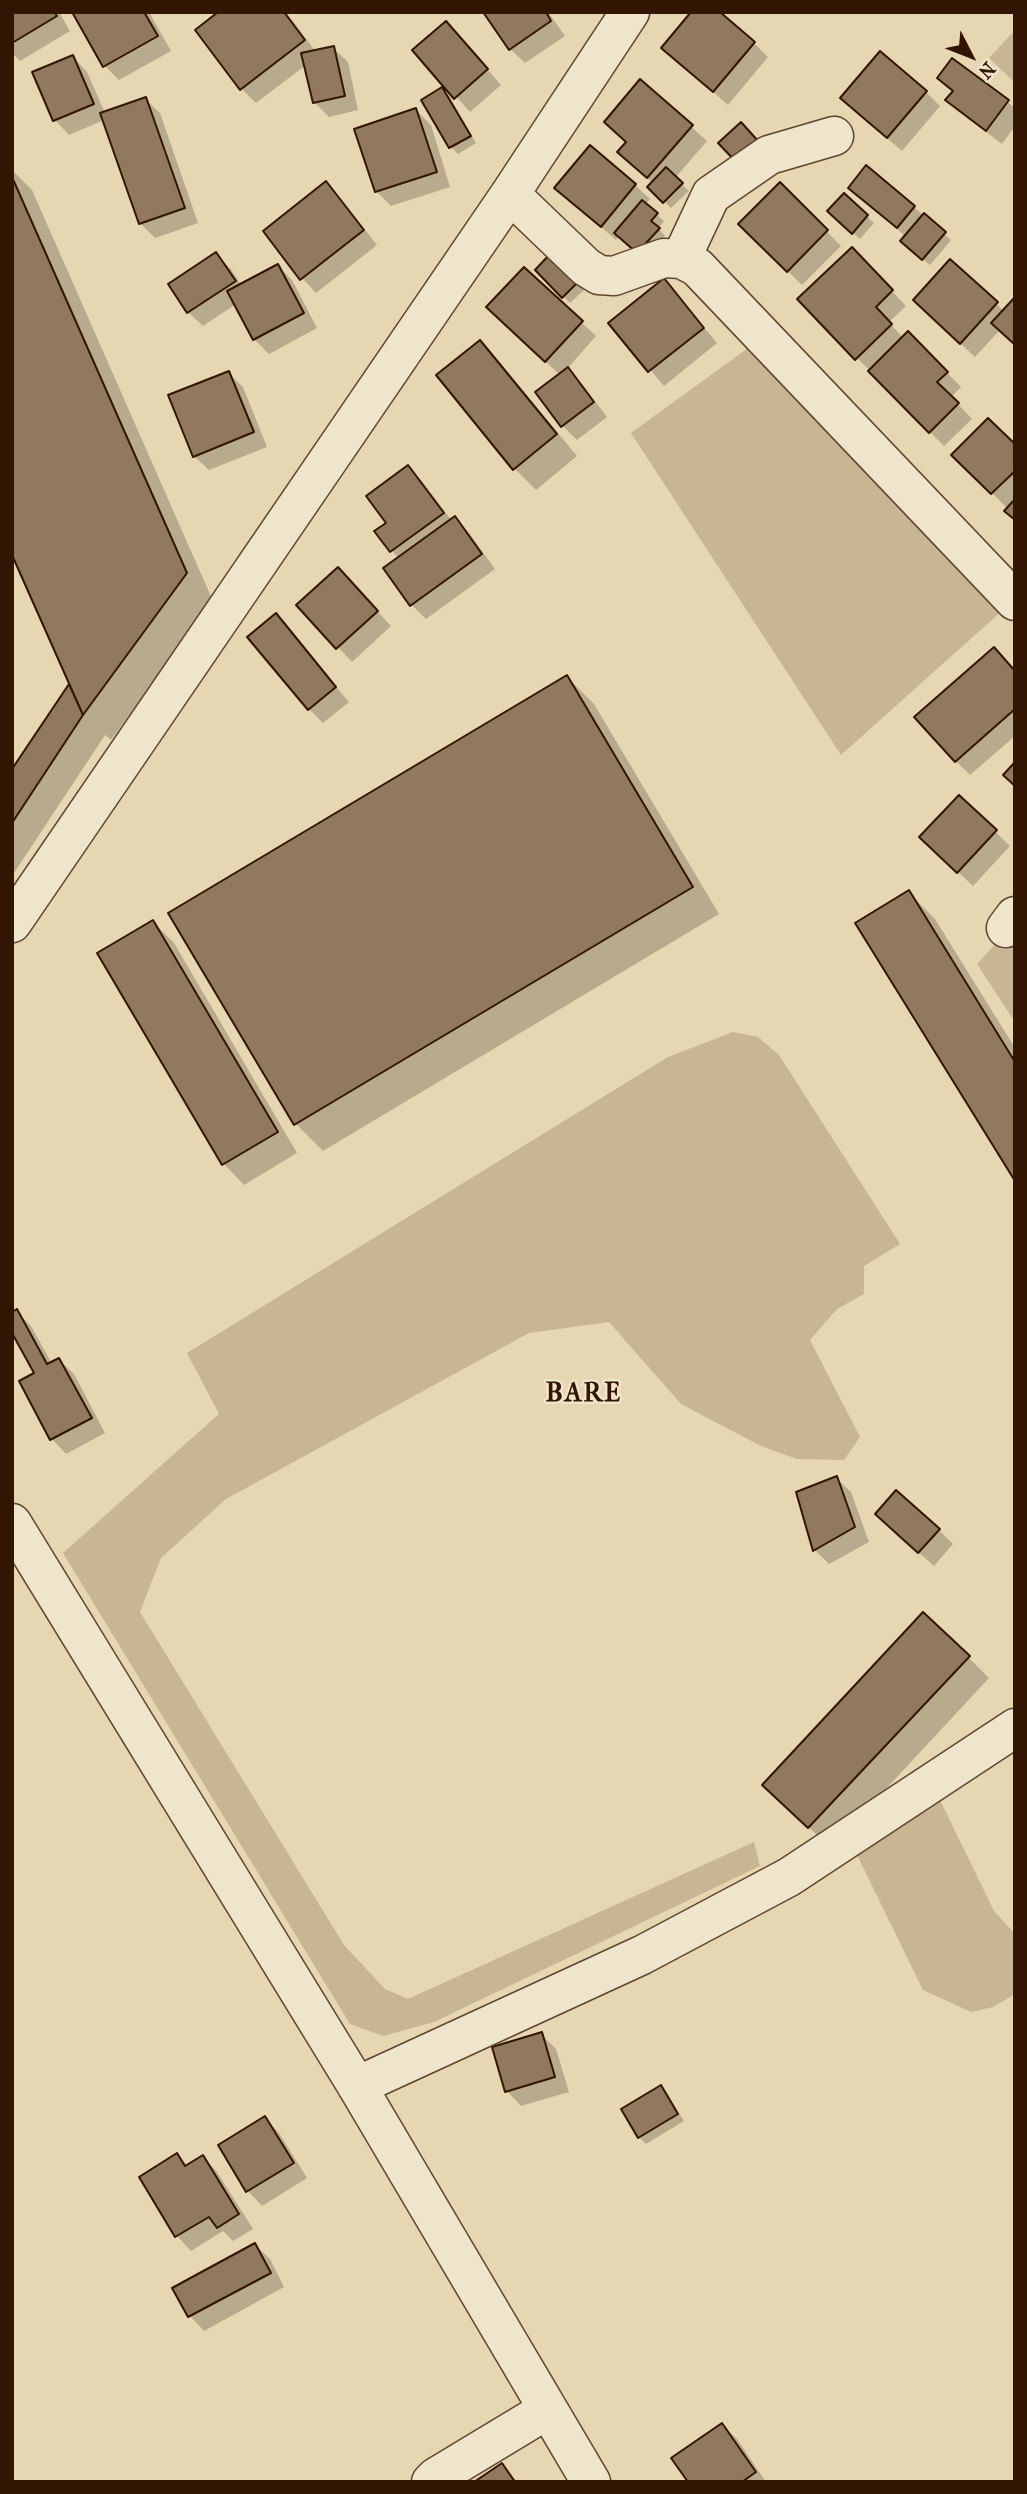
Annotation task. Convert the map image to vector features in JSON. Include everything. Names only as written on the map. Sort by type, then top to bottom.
[{"type":"street","points":[[12,923],[510,194],[630,12]]},
{"type":"street","points":[[681,259],[711,195],[769,155],[834,136]]},
{"type":"street","points":[[510,194],[586,267],[599,275],[614,276],[664,258],[681,259],[697,267],[1015,601]]},
{"type":"street","points":[[12,1523],[357,2086],[591,2482]]},
{"type":"street","points":[[357,2086],[642,1955],[789,1877],[1015,1728]]},
{"type":"street","points":[[431,2482],[547,2410]]},
{"type":"shaded area","points":[[1015,30],[1015,83],[989,58]]},
{"type":"shaded area","points":[[748,348],[1004,609],[841,755],[631,433]]},
{"type":"shaded area","points":[[999,940],[1015,950],[1015,1022],[977,964]]},
{"type":"shaded area","points":[[733,1032],[758,1037],[779,1055],[900,1244],[864,1266],[864,1294],[837,1309],[810,1340],[860,1437],[844,1460],[797,1459],[761,1446],[681,1404],[609,1322],[529,1333],[226,1499],[161,1558],[140,1612],[344,1945],[385,1989],[408,1999],[754,1842],[760,1866],[434,2022],[383,2036],[350,2024],[63,1553],[219,1414],[187,1353],[668,1057]]},
{"type":"shaded area","points":[[940,1800],[994,1911],[1015,1934],[1015,1994],[993,2007],[971,2012],[923,1990],[857,1855]]},
{"type":"building","points":[[12,12],[54,12],[57,16],[12,43]]},
{"type":"building","points":[[72,12],[144,12],[158,36],[103,67]]},
{"type":"building","points":[[218,12],[284,12],[305,40],[240,90],[195,30]]},
{"type":"building","points":[[483,12],[546,12],[551,21],[509,50]]},
{"type":"building","points":[[691,12],[720,12],[755,42],[713,92],[661,48]]},
{"type":"building","points":[[446,21],[488,69],[454,99],[412,50]]},
{"type":"building","points":[[334,46],[345,96],[313,103],[301,53]]},
{"type":"building","points":[[880,51],[927,91],[887,138],[840,98]]},
{"type":"building","points":[[73,55],[94,104],[53,121],[32,72]]},
{"type":"building","points":[[952,58],[1009,100],[986,131],[945,100],[953,91],[937,78]]},
{"type":"building","points":[[640,79],[693,125],[647,178],[617,152],[626,142],[604,122]]},
{"type":"building","points":[[442,87],[471,136],[449,148],[421,100]]},
{"type":"building","points":[[146,97],[185,208],[139,224],[100,113]]},
{"type":"building","points":[[416,108],[437,172],[375,192],[354,129]]},
{"type":"building","points":[[741,122],[759,142],[737,163],[718,143]]},
{"type":"building","points":[[590,145],[636,184],[601,227],[554,188]]},
{"type":"building","points":[[866,165],[915,206],[897,228],[848,188]]},
{"type":"building","points":[[666,167],[683,183],[663,203],[647,187]]},
{"type":"building","points":[[12,177],[187,573],[83,715],[12,555]]},
{"type":"building","points":[[326,181],[364,230],[300,280],[263,231]]},
{"type":"building","points":[[780,182],[828,230],[787,272],[738,224]]},
{"type":"building","points":[[844,193],[868,215],[852,234],[827,211]]},
{"type":"building","points":[[642,200],[658,213],[651,221],[660,228],[637,253],[614,233]]},
{"type":"building","points":[[924,213],[946,232],[922,260],[900,241]]},
{"type":"building","points":[[852,247],[893,290],[876,307],[892,324],[855,360],[797,299]]},
{"type":"building","points":[[216,252],[236,281],[187,313],[168,284]]},
{"type":"building","points":[[550,254],[578,282],[562,298],[535,270]]},
{"type":"building","points":[[950,259],[998,302],[960,344],[913,300]]},
{"type":"building","points":[[278,264],[304,313],[253,340],[227,291]]},
{"type":"building","points":[[524,267],[583,321],[545,362],[486,307]]},
{"type":"building","points":[[664,278],[704,328],[648,372],[608,323]]},
{"type":"building","points":[[1015,297],[1015,341],[1013,343],[991,323]]},
{"type":"building","points":[[908,331],[948,372],[937,382],[959,403],[929,433],[868,371]]},
{"type":"building","points":[[480,340],[557,434],[513,470],[436,375]]},
{"type":"building","points":[[568,367],[594,402],[561,427],[535,392]]},
{"type":"building","points":[[229,371],[254,432],[193,457],[168,395]]},
{"type":"building","points":[[988,418],[1015,444],[1015,471],[991,494],[951,455]]},
{"type":"building","points":[[408,465],[444,513],[390,552],[374,531],[386,523],[366,496]]},
{"type":"building","points":[[1015,499],[1015,520],[1004,511]]},
{"type":"building","points":[[455,516],[482,554],[410,606],[383,568]]},
{"type":"building","points":[[338,567],[378,611],[336,649],[296,605]]},
{"type":"building","points":[[276,613],[336,687],[308,710],[247,637]]},
{"type":"building","points":[[994,647],[1015,671],[1015,709],[955,762],[914,717]]},
{"type":"building","points":[[567,675],[693,887],[294,1125],[168,913]]},
{"type":"building","points":[[69,684],[83,715],[12,823],[12,769]]},
{"type":"building","points":[[1015,762],[1015,786],[1003,775]]},
{"type":"building","points":[[959,795],[997,830],[957,873],[919,837]]},
{"type":"building","points":[[909,890],[1015,1062],[1015,1181],[855,923]]},
{"type":"building","points":[[153,920],[278,1132],[222,1165],[97,953]]},
{"type":"building","points":[[17,1309],[47,1364],[59,1358],[92,1418],[50,1440],[19,1381],[34,1373],[12,1333],[12,1312]]},
{"type":"building","points":[[837,1476],[855,1527],[813,1551],[796,1492]]},
{"type":"building","points":[[896,1490],[940,1529],[918,1553],[875,1514]]},
{"type":"building","points":[[923,1612],[970,1656],[808,1828],[762,1785]]},
{"type":"building","points":[[542,2032],[555,2077],[505,2092],[492,2047]]},
{"type":"building","points":[[661,2085],[678,2114],[638,2138],[621,2109]]},
{"type":"building","points":[[265,2116],[294,2163],[246,2192],[218,2145]]},
{"type":"building","points":[[177,2153],[185,2166],[203,2155],[239,2214],[217,2228],[209,2217],[175,2237],[139,2177]]},
{"type":"building","points":[[255,2243],[271,2273],[188,2317],[172,2288]]},
{"type":"building","points":[[722,2423],[756,2472],[742,2482],[688,2482],[671,2458]]},
{"type":"building","points":[[502,2463],[515,2482],[474,2482]]},
{"type":"district","name":"BARE","points":[[584,1395]]}]
